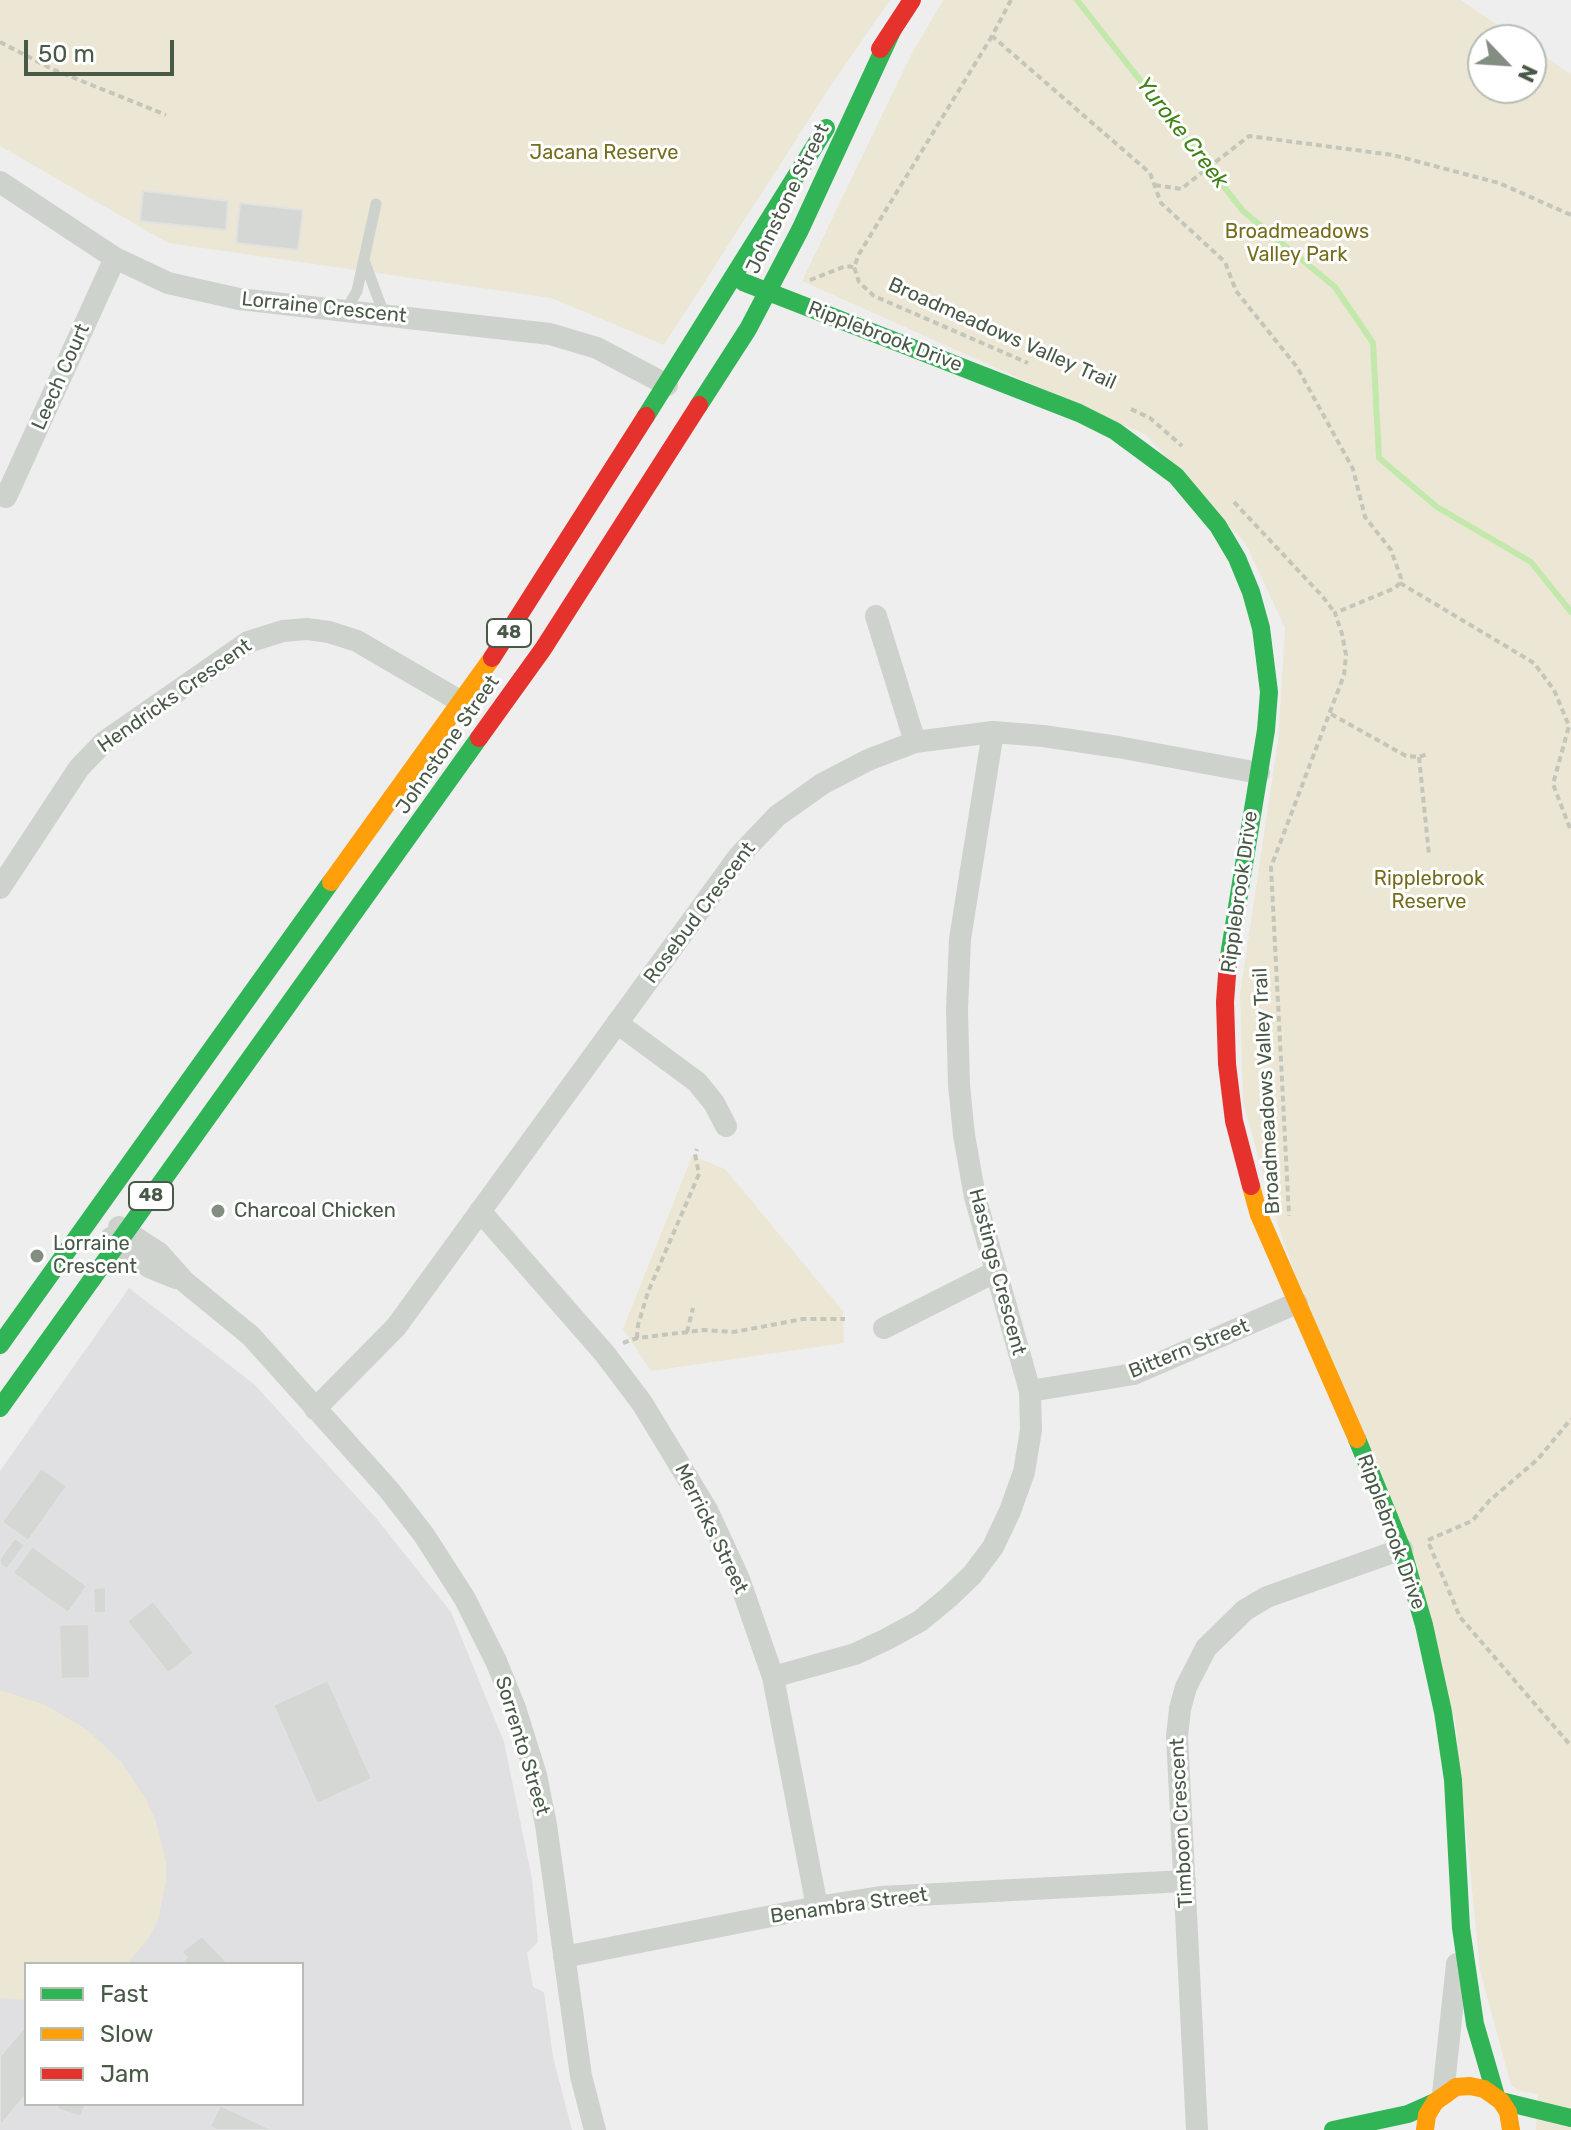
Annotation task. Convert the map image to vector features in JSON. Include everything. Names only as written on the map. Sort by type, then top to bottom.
[{"type":"main road","name":"Johnstone Street","points":[[0,1345],[461,703],[569,541],[829,123],[912,0]]},
{"type":"main road","name":"Johnstone Street","points":[[0,1408],[543,649],[748,329],[800,230],[893,29]]},
{"type":"main road","name":"Ripplebrook Drive","points":[[732,276],[1079,413],[1115,431],[1176,476],[1218,526],[1237,558],[1261,628],[1269,692],[1259,773],[1229,948],[1225,1002],[1227,1064],[1234,1121],[1259,1215],[1402,1549],[1430,1645],[1453,1780],[1461,1928],[1475,2024],[1498,2098],[1508,2112],[1511,2130]]},
{"type":"main road","points":[[1333,2130],[1408,2114],[1456,2087],[1470,2086],[1484,2089],[1498,2098],[1571,2118]]},
{"type":"main road","points":[[1425,2130],[1427,2115],[1439,2098]]},
{"type":"street","name":"Lorraine Crescent","points":[[0,182],[115,258],[168,283],[239,299],[550,334],[575,340],[611,355],[667,385]]},
{"type":"street","name":"Leech Court","points":[[6,497],[115,258]]},
{"type":"street","points":[[876,616],[915,742]]},
{"type":"street","name":"Hendricks Crescent","points":[[0,888],[79,768],[104,742],[248,642],[283,631],[307,629],[357,641],[493,721]]},
{"type":"street","name":"Rosebud Crescent","points":[[315,1409],[396,1327],[730,869],[777,816],[822,784],[856,766],[915,742],[993,732],[1103,745],[1259,773]]},
{"type":"street","name":"Hastings Crescent","points":[[773,1677],[855,1654],[920,1621],[972,1575],[999,1535],[1024,1472],[1031,1430],[1030,1391],[975,1197],[959,1085],[957,1010],[962,927],[993,732]]},
{"type":"street","points":[[617,1023],[697,1082],[714,1103],[726,1126]]},
{"type":"street","name":"Merricks Street","points":[[480,1211],[605,1354],[642,1403],[707,1510],[739,1579],[773,1677],[817,1907]]},
{"type":"street","name":"Sorrento Street","points":[[92,1215],[122,1238],[159,1253],[185,1282],[251,1336],[389,1490],[424,1535],[465,1599],[515,1708],[536,1775],[546,1825],[581,2076],[595,2130]]},
{"type":"street","points":[[884,1328],[995,1272]]},
{"type":"street","name":"Bittern Street","points":[[1030,1391],[1134,1374],[1297,1303]]},
{"type":"street","name":"Timboon Crescent","points":[[1197,2130],[1177,1736],[1186,1687],[1206,1648],[1245,1610],[1267,1597],[1402,1549]]},
{"type":"street","name":"Benambra Street","points":[[564,1957],[817,1907],[913,1894],[1185,1881]]},
{"type":"street","name":"Ripplebrook Drive","points":[[1439,2098],[1461,1928]]},
{"type":"lane","points":[[346,310],[357,291],[376,204]]},
{"type":"lane","points":[[365,262],[384,314]]},
{"type":"path","name":"Broadmeadows Valley Trail","points":[[1011,0],[854,267],[859,282],[874,296],[1030,364]]},
{"type":"path","points":[[992,36],[1150,173],[1161,203],[1225,262],[1236,291],[1297,367],[1353,469],[1365,517],[1391,550],[1401,578],[1395,588],[1335,613]]},
{"type":"path","points":[[0,42],[52,69],[166,115]]},
{"type":"path","points":[[1154,185],[1181,189],[1249,136],[1393,155],[1499,183],[1571,215]]},
{"type":"path","name":"Broadmeadows Valley Trail","points":[[1129,408],[1150,418],[1185,449]]},
{"type":"path","name":"Broadmeadows Valley Trail","points":[[1225,492],[1335,613],[1346,655],[1344,675],[1331,714],[1271,867],[1289,1219]]},
{"type":"path","points":[[1400,583],[1534,663],[1554,690],[1569,726],[1553,784],[1571,831]]},
{"type":"path","points":[[1331,714],[1406,756],[1427,754]]},
{"type":"path","points":[[1419,757],[1429,855]]},
{"type":"path","points":[[637,1338],[648,1292],[699,1174],[697,1149]]},
{"type":"path","points":[[687,1332],[693,1308]]},
{"type":"path","points":[[621,1344],[637,1338],[704,1330],[734,1332],[803,1319],[845,1319]]},
{"type":"path","points":[[1571,1419],[1538,1459],[1489,1501],[1472,1521],[1428,1540],[1460,1617],[1571,1746]]},
{"type":"shaded area","points":[[129,1288],[254,1384],[376,1518],[451,1612],[504,1742],[532,1879],[538,1942],[527,1953],[533,1987],[544,1992],[553,2057],[572,2130],[0,2130],[0,1471]]},
{"type":"green space","name":"Jacana Reserve","points":[[0,0],[890,0],[828,90],[664,345],[551,298],[168,243],[0,146]]},
{"type":"green space","name":"Broadmeadows Valley Park","points":[[943,0],[1461,0],[1496,24],[1467,24],[1467,104],[1547,104],[1547,58],[1571,74],[1571,2130],[1536,2130],[1538,2094],[1519,2091],[1511,2085],[1480,1971],[1455,1719],[1277,1223],[1243,1102],[1240,994],[1278,740],[1285,628],[1246,544],[1146,435],[802,281],[910,57]]},
{"type":"green space","points":[[692,1156],[725,1169],[843,1311],[844,1343],[651,1371],[623,1329]]},
{"type":"green space","points":[[0,1690],[46,1705],[87,1730],[122,1763],[156,1821],[166,1862],[166,1882],[158,1920],[149,1938],[129,1962],[24,1962],[24,2000],[0,1998]]},
{"type":"building","points":[[143,191],[228,201],[226,230],[140,221]]},
{"type":"building","points":[[240,203],[303,210],[298,250],[236,243]]},
{"type":"building","points":[[41,1468],[67,1486],[28,1541],[2,1522]]},
{"type":"building","points":[[15,1538],[25,1545],[7,1569],[0,1564],[0,1558]]},
{"type":"building","points":[[32,1546],[87,1586],[68,1613],[13,1573]]},
{"type":"building","points":[[106,1587],[106,1613],[94,1613],[93,1588]]},
{"type":"building","points":[[153,1601],[194,1653],[168,1673],[127,1621]]},
{"type":"building","points":[[89,1624],[90,1678],[61,1679],[59,1625]]},
{"type":"building","points":[[328,1680],[372,1779],[317,1804],[273,1705]]},
{"type":"building","points":[[202,1936],[227,1962],[182,1962],[187,1957],[181,1952]]},
{"type":"building","points":[[24,2027],[24,2097],[0,2126],[0,2056]]},
{"type":"building","points":[[58,2106],[85,2106],[81,2117],[57,2109]]},
{"type":"building","points":[[222,2106],[273,2130],[216,2130],[210,2126]]},
{"type":"waterway","name":"Yuroke Creek","points":[[1077,0],[1243,211],[1335,287],[1373,343],[1379,458],[1437,507],[1531,562],[1571,612]]},
{"type":"traffic: fast","points":[[699,405],[748,329],[800,230],[893,29]]},
{"type":"traffic: fast","points":[[646,416],[826,128]]},
{"type":"traffic: fast","points":[[743,282],[1079,413],[1115,431],[1176,476],[1218,526],[1237,558],[1251,592],[1261,628],[1269,692],[1266,730],[1228,962]]},
{"type":"traffic: fast","points":[[0,1408],[479,738]]},
{"type":"traffic: fast","points":[[0,1345],[331,882]]},
{"type":"traffic: fast","points":[[1357,1439],[1402,1549],[1424,1625],[1443,1712],[1453,1780],[1461,1928],[1475,2024],[1496,2096]]},
{"type":"traffic: fast","points":[[1501,2101],[1571,2118]]},
{"type":"traffic: fast","points":[[1333,2130],[1408,2114],[1435,2102]]},
{"type":"traffic: slow","points":[[331,882],[492,658]]},
{"type":"traffic: slow","points":[[1251,1186],[1259,1215],[1357,1439]]},
{"type":"traffic: slow","points":[[1425,2130],[1427,2115],[1435,2102],[1456,2087],[1470,2086],[1484,2089],[1501,2101],[1508,2112],[1511,2130]]},
{"type":"traffic: jam","points":[[880,49],[912,0]]},
{"type":"traffic: jam","points":[[479,738],[543,649],[699,405]]},
{"type":"traffic: jam","points":[[492,658],[646,416]]},
{"type":"traffic: jam","points":[[1228,962],[1225,1002],[1227,1064],[1234,1121],[1251,1186]]},
{"type":"place","name":"Charcoal Chicken","points":[[218,1211]]},
{"type":"place","name":"Lorraine Crescent","points":[[37,1256]]},
{"type":"park label","name":"Ripplebrook Reserve","points":[[1429,890]]}]
